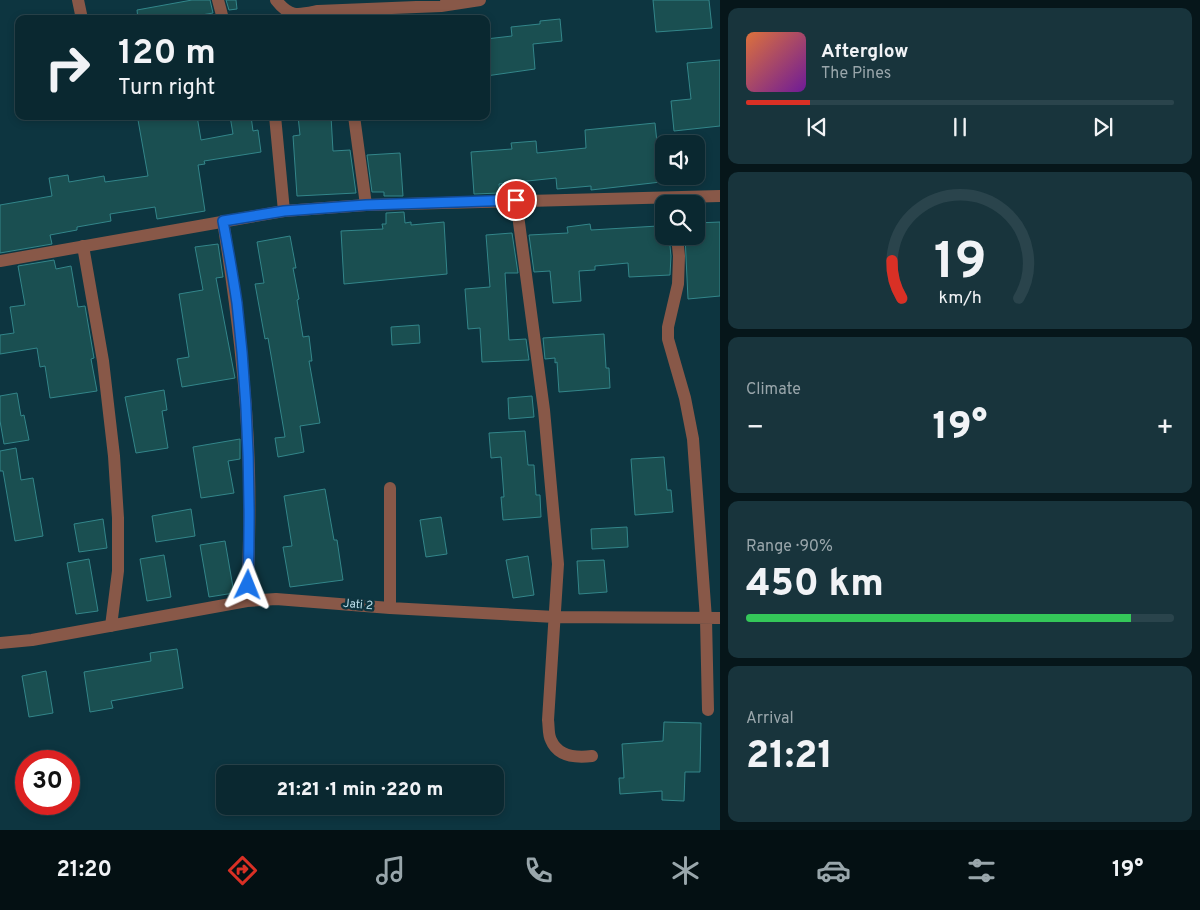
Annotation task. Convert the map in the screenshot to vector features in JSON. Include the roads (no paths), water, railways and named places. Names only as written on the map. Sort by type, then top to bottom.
[{"type":"street","points":[[78,0],[81,15]]},
{"type":"street","points":[[218,0],[222,15]]},
{"type":"street","points":[[276,0],[288,12],[298,15],[318,11],[341,15],[441,6],[480,0]]},
{"type":"street","points":[[275,120],[284,211]]},
{"type":"street","points":[[355,120],[366,205]]},
{"type":"street","points":[[705,197],[720,196]]},
{"type":"street","points":[[516,200],[544,410],[558,564],[548,720],[550,740],[558,751],[568,756],[580,758],[592,756]]},
{"type":"street","points":[[0,261],[284,211],[366,205],[516,200],[655,200]]},
{"type":"street","points":[[223,221],[236,303],[244,386],[249,470],[247,600]]},
{"type":"street","points":[[677,245],[678,284],[668,327],[668,339],[686,398],[693,439],[706,619],[708,710]]},
{"type":"street","points":[[83,246],[103,361],[116,492],[118,570],[111,626]]},
{"type":"street","points":[[390,488],[390,608]]},
{"type":"street","name":"Jati 2","points":[[0,643],[32,640],[247,600],[276,599],[390,608],[554,617],[720,618]]}]
